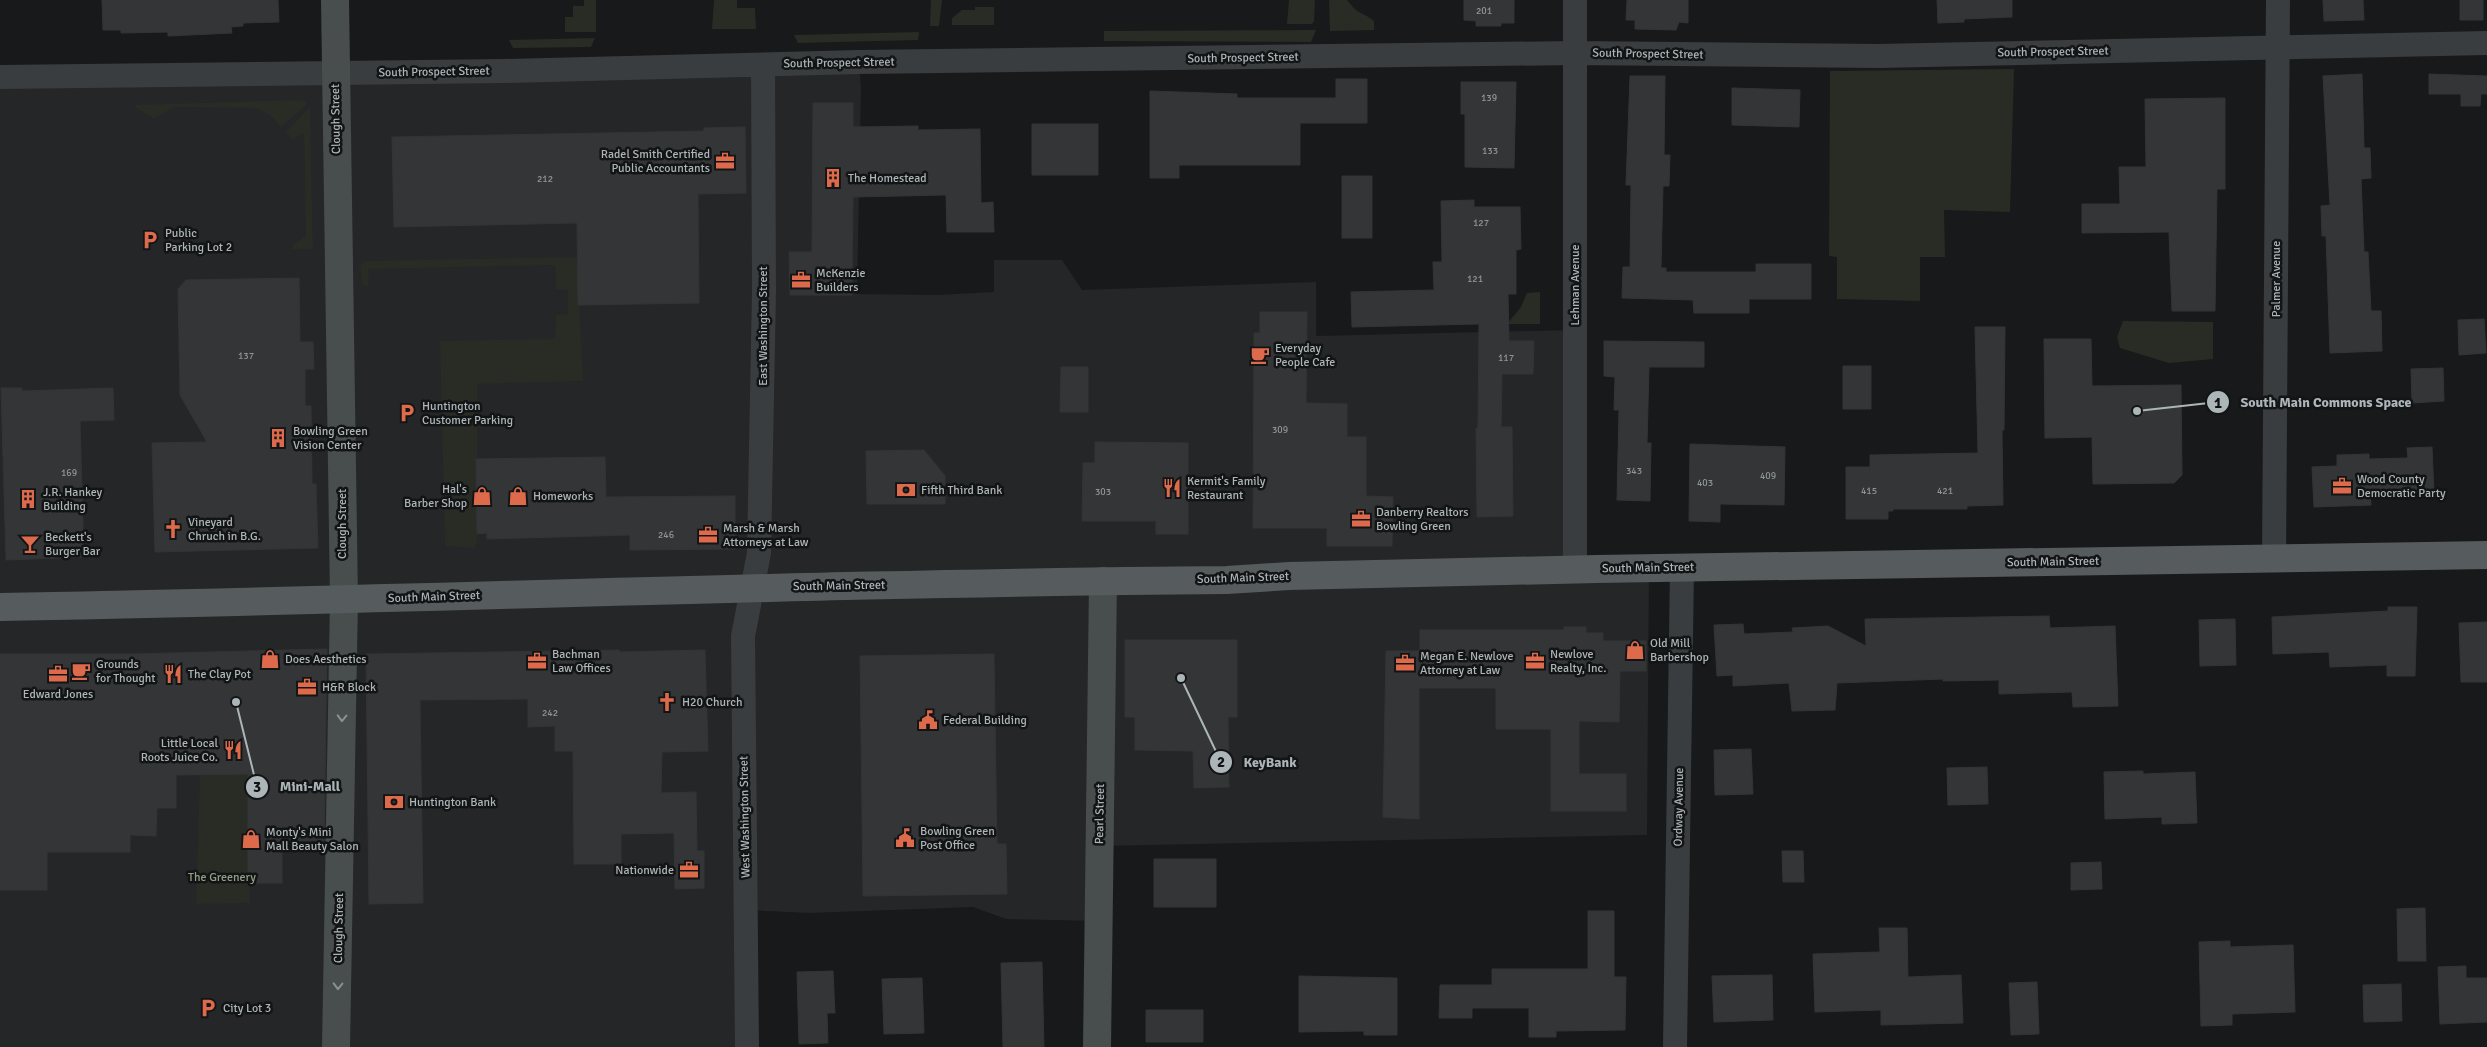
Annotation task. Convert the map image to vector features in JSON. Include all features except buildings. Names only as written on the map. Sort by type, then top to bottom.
[{"type":"main road","name":"South Main Street","points":[[0,607],[752,588],[1227,580],[1289,576],[1575,570],[2487,556]]},
{"type":"street","name":"Clough Street","points":[[335,0],[344,599],[336,1047]]},
{"type":"street","name":"Lehman Avenue","points":[[1575,570],[1576,0]]},
{"type":"street","name":"Palmer Avenue","points":[[2274,558],[2278,0]]},
{"type":"street","name":"South Prospect Street","points":[[0,77],[1576,53],[1878,56],[2487,43]]},
{"type":"street","name":"East Washington Street","points":[[752,588],[759,553],[762,448],[763,64]]},
{"type":"street","name":"Ordway Avenue","points":[[1675,1047],[1682,568]]},
{"type":"street","name":"Pearl Street","points":[[1097,1047],[1103,581]]},
{"type":"street","name":"West Washington Street","points":[[747,1047],[743,636],[752,588]]},
{"type":"shaded area","points":[[859,62],[861,88],[857,294],[937,295],[994,292],[994,260],[1062,260],[1082,290],[1316,282],[1316,336],[1574,330],[1575,569],[1649,568],[1647,835],[1100,846],[1099,921],[1006,919],[973,907],[809,913],[746,910],[747,1047],[0,1047],[0,77]]},
{"type":"green space","points":[[584,0],[596,0],[596,32],[565,32],[565,17],[573,17],[573,6],[584,6]]},
{"type":"green space","points":[[714,0],[737,0],[737,8],[755,8],[756,29],[712,29]]},
{"type":"green space","points":[[931,0],[942,0],[939,26],[930,26]]},
{"type":"green space","points":[[1289,0],[1315,0],[1314,21],[1312,24],[1287,24]]},
{"type":"green space","points":[[1329,0],[1347,0],[1358,11],[1374,21],[1374,30],[1330,31]]},
{"type":"green space","points":[[975,7],[994,7],[994,25],[952,25],[952,18],[962,10],[975,10]]},
{"type":"green space","points":[[1316,30],[1311,42],[1104,41],[1104,31]]},
{"type":"green space","points":[[919,32],[918,40],[798,43],[794,35]]},
{"type":"green space","points":[[595,38],[591,47],[513,48],[509,40]]},
{"type":"green space","points":[[2014,69],[2010,212],[1944,210],[1945,257],[1920,257],[1920,301],[1837,299],[1837,257],[1829,256],[1830,71]]},
{"type":"green space","points":[[304,101],[307,104],[281,127],[270,115],[256,108],[174,107],[154,119],[135,107],[136,105]]},
{"type":"green space","points":[[310,108],[313,249],[292,249],[293,245],[306,236],[304,133],[292,140],[286,132]]},
{"type":"green space","points":[[577,257],[583,381],[477,384],[477,541],[475,548],[445,546],[440,341],[555,339],[556,315],[568,314],[568,290],[556,289],[555,265],[369,269],[368,286],[362,285],[360,265],[365,261]]},
{"type":"green space","points":[[1540,292],[1540,324],[1507,324],[1521,307],[1527,293]]},
{"type":"green space","points":[[2123,321],[2213,322],[2213,359],[2169,363],[2120,348],[2117,337]]},
{"type":"green space","name":"The Greenery","points":[[248,753],[250,903],[196,904],[200,774]]},
{"type":"place","name":"Radel Smith Certified Public Accountants","points":[[725,161]]},
{"type":"place","name":"The Homestead","points":[[833,178]]},
{"type":"place","name":"Public Parking Lot 2","points":[[150,240]]},
{"type":"place","name":"McKenzie Builders","points":[[801,280]]},
{"type":"place","name":"Everyday People Cafe","points":[[1260,355]]},
{"type":"place","name":"South Main Commons Space","points":[[2137,411]]},
{"type":"place","name":"Huntington Customer Parking","points":[[407,413]]},
{"type":"place","name":"Bowling Green Vision Center","points":[[278,438]]},
{"type":"place","name":"Wood County Democratic Party","points":[[2342,486]]},
{"type":"place","name":"Kermit's Family Restaurant","points":[[1172,488]]},
{"type":"place","name":"Fifth Third Bank","points":[[906,490]]},
{"type":"place","name":"Hal's Barber Shop","points":[[482,496]]},
{"type":"place","name":"Homeworks","points":[[518,496]]},
{"type":"place","name":"J.R. Hankey Building","points":[[28,499]]},
{"type":"place","name":"Danberry Realtors Bowling Green","points":[[1361,519]]},
{"type":"place","name":"Vineyard Chruch in B.G.","points":[[173,529]]},
{"type":"place","name":"Marsh & Marsh Attorneys at Law","points":[[708,535]]},
{"type":"place","name":"Beckett's Burger Bar","points":[[30,544]]},
{"type":"place","name":"Old Mill Barbershop","points":[[1635,650]]},
{"type":"place","name":"Does Aesthetics","points":[[270,659]]},
{"type":"place","name":"Bachman Law Offices","points":[[537,661]]},
{"type":"place","name":"Newlove Realty, Inc.","points":[[1535,661]]},
{"type":"place","name":"Megan E. Newlove Attorney at Law","points":[[1405,663]]},
{"type":"place","name":"Grounds for Thought","points":[[81,671]]},
{"type":"place","name":"Edward Jones","points":[[58,674]]},
{"type":"place","name":"The Clay Pot","points":[[173,674]]},
{"type":"place","name":"KeyBank","points":[[1181,678]]},
{"type":"place","name":"H&R Block","points":[[307,687]]},
{"type":"place","name":"Mini-Mall","points":[[236,702]]},
{"type":"place","name":"H20 Church","points":[[667,702]]},
{"type":"place","name":"Federal Building","points":[[928,720]]},
{"type":"place","name":"Little Local Roots Juice Co.","points":[[233,750]]},
{"type":"place","name":"Huntington Bank","points":[[394,802]]},
{"type":"place","name":"Bowling Green Post Office","points":[[905,838]]},
{"type":"place","name":"Monty's Mini Mall Beauty Salon","points":[[251,839]]},
{"type":"place","name":"Nationwide","points":[[689,870]]},
{"type":"place","name":"City Lot 3","points":[[208,1008]]}]
